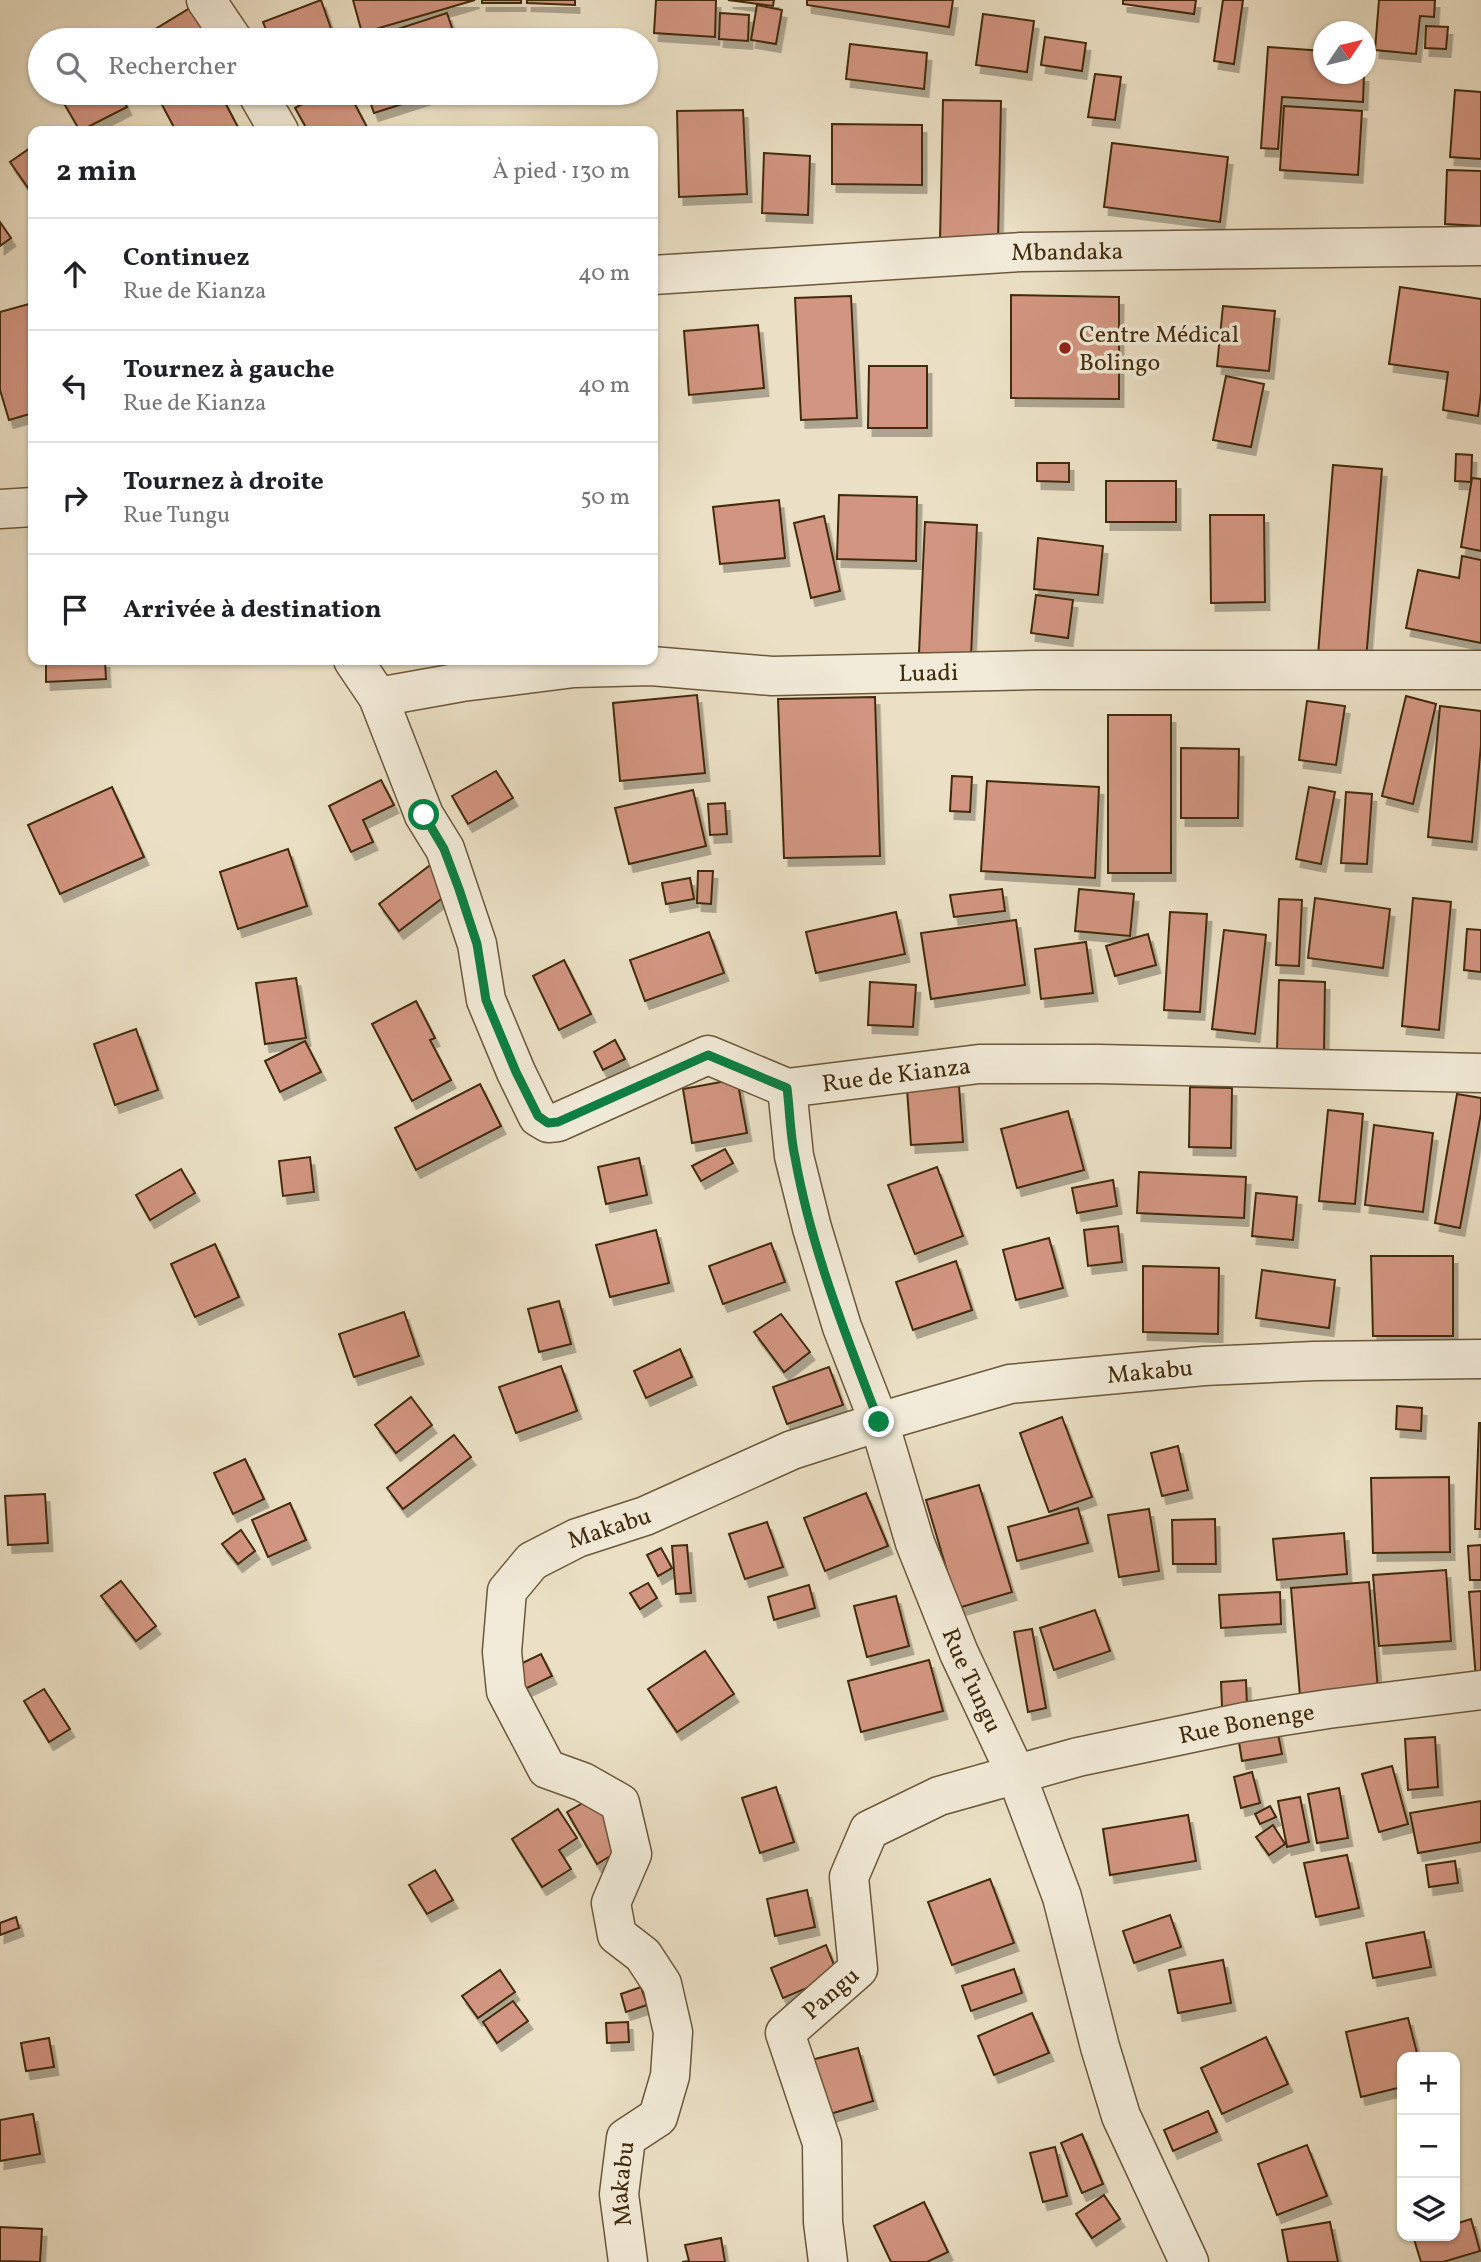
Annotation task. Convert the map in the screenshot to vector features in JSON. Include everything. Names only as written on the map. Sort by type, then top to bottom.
[{"type":"street","points":[[206,0],[225,28]]},
{"type":"street","points":[[264,105],[276,126]]},
{"type":"street","name":"Mbandaka","points":[[658,275],[1021,252],[1481,246]]},
{"type":"street","points":[[0,509],[28,508]]},
{"type":"street","name":"Rue de Kianza","points":[[356,665],[378,697],[424,815],[448,859],[477,944],[486,1000],[516,1072],[538,1116],[548,1123],[558,1122],[708,1055],[787,1088],[979,1064],[1481,1073]]},
{"type":"street","name":"Luadi","points":[[378,697],[462,682],[574,668],[651,666],[772,676],[1037,670],[1481,670]]},
{"type":"street","name":"Rue Tungu","points":[[787,1088],[794,1156],[812,1228],[842,1327],[879,1422],[915,1543],[959,1653],[1016,1774],[1062,1897],[1100,2047],[1121,2116],[1189,2262]]},
{"type":"street","name":"Makabu","points":[[628,2262],[619,2194],[626,2138],[659,2117],[670,2076],[673,2032],[662,1984],[643,1955],[617,1935],[611,1903],[632,1854],[620,1802],[583,1782],[547,1769],[506,1691],[502,1652],[507,1591],[532,1561],[577,1538],[645,1516],[792,1450],[1010,1384],[1204,1366],[1314,1360],[1481,1359]]},
{"type":"street","name":"Rue Bonenge","points":[[1016,1774],[1078,1757],[1244,1722],[1481,1690]]},
{"type":"street","name":"Pangu","points":[[828,2262],[823,2222],[822,2143],[785,2033],[858,1969],[849,1877],[869,1830],[939,1796],[1016,1774]]},
{"type":"building","points":[[321,0],[331,28],[265,28],[263,22]]},
{"type":"building","points":[[353,0],[475,0],[379,28],[361,28]]},
{"type":"building","points":[[482,0],[521,0],[521,3],[482,3]]},
{"type":"building","points":[[527,0],[575,0],[575,5],[527,3]]},
{"type":"building","points":[[656,0],[716,0],[715,37],[658,33],[658,28],[654,28]]},
{"type":"building","points":[[728,0],[774,0],[773,6]]},
{"type":"building","points":[[807,0],[953,0],[949,27],[807,5]]},
{"type":"building","points":[[1123,0],[1196,0],[1194,14],[1123,4]]},
{"type":"building","points":[[1223,0],[1243,0],[1234,64],[1214,61]]},
{"type":"building","points":[[1379,0],[1435,0],[1434,17],[1420,16],[1416,54],[1376,50]]},
{"type":"building","points":[[195,5],[207,28],[157,28]]},
{"type":"building","points":[[757,5],[782,10],[776,44],[751,40]]},
{"type":"building","points":[[447,13],[452,28],[401,28]]},
{"type":"building","points":[[720,13],[749,15],[748,41],[719,39]]},
{"type":"building","points":[[983,14],[1034,21],[1027,72],[976,65]]},
{"type":"building","points":[[1426,26],[1448,27],[1446,49],[1425,48]]},
{"type":"building","points":[[1045,37],[1086,43],[1082,71],[1041,65]]},
{"type":"building","points":[[850,44],[927,53],[924,89],[846,79]]},
{"type":"building","points":[[1268,47],[1313,50],[1313,84],[1364,84],[1363,102],[1282,97],[1278,149],[1261,148]]},
{"type":"building","points":[[1095,74],[1121,77],[1115,120],[1088,117]]},
{"type":"building","points":[[1455,90],[1481,92],[1481,159],[1450,157]]},
{"type":"building","points":[[943,100],[1001,101],[998,242],[940,240]]},
{"type":"building","points":[[65,105],[127,107],[90,126],[77,126]]},
{"type":"building","points":[[162,105],[226,105],[237,126],[173,126]]},
{"type":"building","points":[[301,105],[355,105],[366,126],[305,126],[295,108]]},
{"type":"building","points":[[371,105],[399,105],[374,113]]},
{"type":"building","points":[[1284,106],[1362,111],[1358,175],[1280,170]]},
{"type":"building","points":[[743,110],[747,194],[679,197],[677,111]]},
{"type":"building","points":[[832,124],[922,125],[922,185],[832,184]]},
{"type":"building","points":[[1112,143],[1228,157],[1220,222],[1104,207]]},
{"type":"building","points":[[28,149],[28,188],[10,162]]},
{"type":"building","points":[[764,153],[810,156],[808,215],[762,213]]},
{"type":"building","points":[[1447,170],[1481,171],[1481,226],[1445,224]]},
{"type":"building","points":[[0,222],[11,238],[0,246]]},
{"type":"building","points":[[1400,287],[1481,299],[1481,392],[1478,416],[1443,410],[1448,372],[1389,364]]},
{"type":"building","name":"Centre Médical Bolingo","points":[[1011,295],[1119,297],[1119,399],[1011,398]]},
{"type":"building","points":[[851,296],[857,418],[801,420],[795,298]]},
{"type":"building","points":[[28,304],[28,414],[9,420],[0,390],[0,312]]},
{"type":"building","points":[[1223,306],[1275,311],[1269,371],[1217,366]]},
{"type":"building","points":[[758,325],[764,388],[689,395],[684,331]]},
{"type":"building","points":[[869,366],[927,366],[927,428],[868,428]]},
{"type":"building","points":[[1226,376],[1264,384],[1251,447],[1213,440]]},
{"type":"building","points":[[1456,454],[1472,455],[1471,482],[1455,481]]},
{"type":"building","points":[[1037,463],[1069,463],[1069,482],[1037,481]]},
{"type":"building","points":[[1333,465],[1382,469],[1366,660],[1318,655]]},
{"type":"building","points":[[1472,478],[1481,479],[1481,551],[1461,547]]},
{"type":"building","points":[[1106,481],[1176,481],[1176,522],[1106,522]]},
{"type":"building","points":[[839,495],[917,497],[916,561],[837,559]]},
{"type":"building","points":[[779,500],[785,558],[720,564],[713,507]]},
{"type":"building","points":[[1210,515],[1264,515],[1265,602],[1211,603]]},
{"type":"building","points":[[824,516],[840,591],[811,598],[794,523]]},
{"type":"building","points":[[925,522],[977,525],[971,656],[919,653]]},
{"type":"building","points":[[1038,538],[1103,546],[1098,595],[1034,589]]},
{"type":"building","points":[[1462,556],[1481,560],[1481,643],[1406,628],[1418,570],[1459,578]]},
{"type":"building","points":[[1036,595],[1073,600],[1068,638],[1031,633]]},
{"type":"building","points":[[46,665],[105,665],[106,679],[46,682]]},
{"type":"building","points":[[697,695],[705,773],[620,781],[613,703]]},
{"type":"building","points":[[1406,696],[1436,704],[1413,804],[1382,796]]},
{"type":"building","points":[[875,697],[880,856],[784,858],[778,699]]},
{"type":"building","points":[[1307,701],[1345,706],[1336,765],[1299,760]]},
{"type":"building","points":[[1440,706],[1481,711],[1481,745],[1472,842],[1428,837]]},
{"type":"building","points":[[1108,715],[1171,715],[1171,873],[1108,873]]},
{"type":"building","points":[[1181,748],[1239,749],[1238,818],[1181,818]]},
{"type":"building","points":[[496,771],[513,798],[468,824],[452,796]]},
{"type":"building","points":[[952,776],[972,777],[970,812],[950,811]]},
{"type":"building","points":[[381,780],[394,805],[363,820],[373,842],[351,852],[329,806]]},
{"type":"building","points":[[987,781],[1099,787],[1095,878],[981,871]]},
{"type":"building","points":[[112,787],[144,857],[60,894],[28,825]]},
{"type":"building","points":[[1309,787],[1335,792],[1321,864],[1296,859]]},
{"type":"building","points":[[693,790],[706,846],[629,864],[615,808]]},
{"type":"building","points":[[1346,792],[1372,794],[1367,864],[1341,863]]},
{"type":"building","points":[[725,803],[727,834],[710,835],[708,804]]},
{"type":"building","points":[[288,849],[307,906],[238,929],[220,872]]},
{"type":"building","points":[[433,863],[453,890],[399,931],[379,904]]},
{"type":"building","points":[[698,871],[713,871],[711,904],[697,903]]},
{"type":"building","points":[[690,878],[694,899],[666,904],[662,883]]},
{"type":"building","points":[[1002,889],[1005,911],[954,917],[950,895]]},
{"type":"building","points":[[1079,889],[1134,894],[1130,936],[1075,931]]},
{"type":"building","points":[[1315,898],[1390,909],[1383,968],[1308,958]]},
{"type":"building","points":[[1413,898],[1451,902],[1439,1030],[1402,1026]]},
{"type":"building","points":[[1279,899],[1302,900],[1299,966],[1276,965]]},
{"type":"building","points":[[896,912],[905,954],[816,973],[806,932]]},
{"type":"building","points":[[1170,912],[1207,914],[1200,1012],[1164,1010]]},
{"type":"building","points":[[1016,920],[1025,985],[931,999],[921,933]]},
{"type":"building","points":[[1467,929],[1481,930],[1481,972],[1464,970]]},
{"type":"building","points":[[1224,930],[1266,935],[1255,1034],[1212,1029]]},
{"type":"building","points":[[709,932],[724,973],[645,1001],[630,960]]},
{"type":"building","points":[[1148,934],[1156,965],[1115,976],[1106,946]]},
{"type":"building","points":[[1086,942],[1093,993],[1041,999],[1035,949]]},
{"type":"building","points":[[564,960],[591,1014],[559,1030],[533,976]]},
{"type":"building","points":[[296,978],[306,1038],[265,1044],[256,983]]},
{"type":"building","points":[[1279,980],[1325,982],[1324,1052],[1277,1050]]},
{"type":"building","points":[[870,982],[916,985],[913,1027],[868,1025]]},
{"type":"building","points":[[416,1001],[435,1038],[430,1040],[451,1080],[412,1101],[372,1024]]},
{"type":"building","points":[[136,1029],[158,1090],[115,1105],[94,1044]]},
{"type":"building","points":[[615,1040],[625,1059],[603,1070],[594,1052]]},
{"type":"building","points":[[305,1041],[321,1072],[280,1092],[265,1061]]},
{"type":"building","points":[[737,1079],[747,1133],[692,1143],[683,1089]]},
{"type":"building","points":[[480,1084],[501,1126],[416,1170],[395,1128]]},
{"type":"building","points":[[959,1086],[963,1142],[911,1145],[907,1089]]},
{"type":"building","points":[[1190,1087],[1232,1088],[1231,1148],[1189,1147]]},
{"type":"building","points":[[1457,1094],[1481,1098],[1481,1113],[1460,1228],[1435,1223]]},
{"type":"building","points":[[1328,1110],[1363,1114],[1355,1204],[1319,1201]]},
{"type":"building","points":[[1068,1111],[1084,1170],[1017,1188],[1001,1129]]},
{"type":"building","points":[[1374,1125],[1433,1133],[1423,1212],[1365,1205]]},
{"type":"building","points":[[725,1149],[733,1163],[701,1181],[692,1166]]},
{"type":"building","points":[[310,1157],[314,1192],[283,1196],[279,1161]]},
{"type":"building","points":[[639,1158],[647,1195],[606,1204],[598,1167]]},
{"type":"building","points":[[937,1167],[963,1236],[915,1254],[888,1185]]},
{"type":"building","points":[[181,1169],[195,1193],[150,1220],[136,1195]]},
{"type":"building","points":[[1139,1172],[1246,1177],[1244,1218],[1137,1213]]},
{"type":"building","points":[[1113,1180],[1117,1206],[1077,1213],[1072,1188]]},
{"type":"building","points":[[1256,1193],[1297,1197],[1293,1240],[1252,1236]]},
{"type":"building","points":[[1118,1226],[1122,1262],[1088,1266],[1084,1230]]},
{"type":"building","points":[[656,1230],[669,1283],[610,1297],[596,1245]]},
{"type":"building","points":[[1049,1238],[1063,1288],[1016,1300],[1003,1250]]},
{"type":"building","points":[[771,1243],[785,1282],[723,1304],[709,1266]]},
{"type":"building","points":[[215,1244],[239,1297],[195,1317],[171,1264]]},
{"type":"building","points":[[1371,1256],[1453,1256],[1453,1336],[1373,1336]]},
{"type":"building","points":[[956,1261],[972,1310],[913,1330],[896,1282]]},
{"type":"building","points":[[1143,1266],[1219,1268],[1218,1334],[1143,1332]]},
{"type":"building","points":[[1262,1270],[1335,1280],[1329,1328],[1256,1318]]},
{"type":"building","points":[[559,1301],[571,1344],[539,1352],[528,1309]]},
{"type":"building","points":[[404,1312],[419,1356],[354,1377],[339,1334]]},
{"type":"building","points":[[781,1314],[810,1352],[784,1372],[754,1332]]},
{"type":"building","points":[[680,1349],[692,1377],[646,1398],[634,1371]]},
{"type":"building","points":[[561,1366],[577,1411],[516,1433],[499,1387]]},
{"type":"building","points":[[829,1367],[843,1405],[787,1424],[773,1387]]},
{"type":"building","points":[[411,1397],[432,1425],[396,1453],[375,1425]]},
{"type":"building","points":[[1397,1406],[1422,1408],[1421,1431],[1396,1429]]},
{"type":"building","points":[[1062,1417],[1092,1497],[1049,1512],[1020,1433]]},
{"type":"building","points":[[1479,1423],[1481,1529],[1475,1529]]},
{"type":"building","points":[[454,1435],[471,1457],[403,1509],[387,1488]]},
{"type":"building","points":[[1178,1446],[1188,1490],[1162,1496],[1151,1453]]},
{"type":"building","points":[[245,1459],[264,1499],[233,1514],[214,1473]]},
{"type":"building","points":[[1449,1477],[1450,1552],[1373,1553],[1371,1478]]},
{"type":"building","points":[[979,1485],[1012,1592],[958,1608],[926,1500]]},
{"type":"building","points":[[866,1493],[888,1546],[825,1571],[804,1518]]},
{"type":"building","points":[[45,1494],[48,1543],[8,1545],[5,1496]]},
{"type":"building","points":[[290,1503],[306,1540],[268,1557],[252,1520]]},
{"type":"building","points":[[1078,1508],[1088,1543],[1017,1561],[1008,1527]]},
{"type":"building","points":[[1149,1509],[1159,1571],[1119,1577],[1108,1515]]},
{"type":"building","points":[[1215,1519],[1216,1564],[1173,1564],[1172,1520]]},
{"type":"building","points":[[767,1522],[783,1567],[745,1579],[729,1534]]},
{"type":"building","points":[[241,1530],[255,1551],[238,1564],[222,1544]]},
{"type":"building","points":[[1344,1533],[1347,1574],[1277,1580],[1273,1539]]},
{"type":"building","points":[[687,1545],[691,1593],[676,1594],[672,1546]]},
{"type":"building","points":[[1481,1545],[1481,1580],[1470,1580],[1468,1546]]},
{"type":"building","points":[[661,1548],[672,1568],[658,1576],[647,1555]]},
{"type":"building","points":[[1446,1570],[1451,1641],[1379,1646],[1373,1575]]},
{"type":"building","points":[[121,1581],[156,1626],[136,1641],[101,1596]]},
{"type":"building","points":[[1369,1582],[1378,1690],[1300,1696],[1291,1588]]},
{"type":"building","points":[[648,1583],[657,1598],[640,1609],[630,1593]]},
{"type":"building","points":[[809,1585],[815,1608],[774,1620],[768,1597]]},
{"type":"building","points":[[1481,1591],[1481,1679],[1476,1679],[1469,1592]]},
{"type":"building","points":[[1280,1592],[1281,1624],[1221,1628],[1219,1595]]},
{"type":"building","points":[[896,1596],[909,1646],[867,1657],[854,1606]]},
{"type":"building","points":[[1095,1610],[1110,1651],[1054,1670],[1040,1628]]},
{"type":"building","points":[[1032,1629],[1046,1708],[1028,1712],[1014,1632]]},
{"type":"building","points":[[705,1651],[734,1694],[677,1732],[648,1689]]},
{"type":"building","points":[[541,1654],[552,1676],[523,1690],[512,1668]]},
{"type":"building","points":[[929,1660],[943,1711],[861,1732],[848,1681]]},
{"type":"building","points":[[1246,1680],[1247,1706],[1222,1707],[1221,1682]]},
{"type":"building","points":[[44,1689],[70,1729],[49,1742],[24,1701]]},
{"type":"building","points":[[1277,1729],[1282,1754],[1242,1761],[1238,1736]]},
{"type":"building","points":[[1435,1737],[1438,1787],[1408,1790],[1405,1739]]},
{"type":"building","points":[[1392,1766],[1408,1824],[1379,1832],[1362,1774]]},
{"type":"building","points":[[1252,1772],[1260,1803],[1241,1808],[1234,1777]]},
{"type":"building","points":[[776,1787],[794,1842],[760,1853],[742,1798]]},
{"type":"building","points":[[1339,1788],[1348,1838],[1317,1843],[1308,1794]]},
{"type":"building","points":[[595,1796],[625,1847],[597,1864],[567,1812]]},
{"type":"building","points":[[1300,1797],[1309,1842],[1287,1847],[1278,1801]]},
{"type":"building","points":[[1481,1801],[1481,1842],[1418,1853],[1410,1813]]},
{"type":"building","points":[[1270,1806],[1276,1817],[1260,1824],[1255,1814]]},
{"type":"building","points":[[558,1809],[577,1838],[559,1850],[571,1869],[542,1887],[512,1839]]},
{"type":"building","points":[[1188,1815],[1196,1861],[1110,1875],[1103,1829]]},
{"type":"building","points":[[1273,1825],[1285,1844],[1269,1855],[1256,1837]]},
{"type":"building","points":[[1347,1855],[1359,1908],[1316,1917],[1304,1863]]},
{"type":"building","points":[[1455,1861],[1458,1883],[1429,1887],[1426,1865]]},
{"type":"building","points":[[435,1870],[453,1900],[427,1914],[409,1885]]},
{"type":"building","points":[[990,1879],[1014,1943],[952,1965],[928,1902]]},
{"type":"building","points":[[807,1890],[815,1927],[775,1936],[767,1899]]},
{"type":"building","points":[[1170,1915],[1181,1947],[1134,1963],[1123,1931]]},
{"type":"building","points":[[16,1917],[19,1928],[0,1935],[0,1923]]},
{"type":"building","points":[[1424,1932],[1431,1967],[1373,1978],[1366,1943]]},
{"type":"building","points":[[826,1945],[838,1975],[783,1998],[771,1968]]},
{"type":"building","points":[[1223,1960],[1231,2003],[1178,2013],[1169,1970]]},
{"type":"building","points":[[1014,1969],[1022,1993],[971,2011],[962,1986]]},
{"type":"building","points":[[500,1970],[515,1992],[478,2018],[462,1996]]},
{"type":"building","points":[[641,1987],[647,2005],[626,2012],[621,1994]]},
{"type":"building","points":[[513,2001],[528,2021],[497,2043],[483,2022]]},
{"type":"building","points":[[1032,2013],[1049,2053],[994,2075],[978,2036]]},
{"type":"building","points":[[1408,2018],[1417,2052],[1397,2052],[1397,2088],[1361,2097],[1346,2032]]},
{"type":"building","points":[[628,2022],[629,2042],[607,2043],[606,2023]]},
{"type":"building","points":[[1266,2037],[1288,2084],[1222,2114],[1201,2068]]},
{"type":"building","points":[[49,2038],[54,2067],[26,2071],[21,2043]]},
{"type":"building","points":[[858,2048],[873,2101],[827,2115],[811,2060]]},
{"type":"building","points":[[1208,2111],[1217,2132],[1173,2151],[1164,2130]]},
{"type":"building","points":[[33,2114],[40,2154],[0,2161],[0,2120]]},
{"type":"building","points":[[1082,2134],[1103,2184],[1082,2193],[1061,2143]]},
{"type":"building","points":[[1307,2145],[1327,2196],[1277,2215],[1258,2164]]},
{"type":"building","points":[[1055,2147],[1067,2196],[1043,2202],[1030,2153]]},
{"type":"building","points":[[1104,2195],[1120,2219],[1092,2238],[1076,2214]]},
{"type":"building","points":[[924,2202],[948,2252],[927,2262],[891,2262],[874,2226]]},
{"type":"building","points":[[1471,2219],[1480,2251],[1443,2262],[1421,2262],[1415,2241],[1460,2241],[1460,2222]]},
{"type":"building","points":[[1330,2222],[1338,2262],[1288,2262],[1282,2230]]},
{"type":"building","points":[[0,2227],[42,2229],[40,2262],[0,2261]]},
{"type":"building","points":[[721,2238],[725,2262],[682,2262],[689,2261],[685,2245]]},
{"type":"place","name":"Centre Médical Bolingo","points":[[1065,348]]},
{"type":"route","points":[[424,815],[444,849],[459,889],[477,944],[486,1000],[538,1116],[548,1123],[558,1122],[708,1055],[787,1088],[794,1156],[812,1228],[842,1327],[879,1422]]}]
